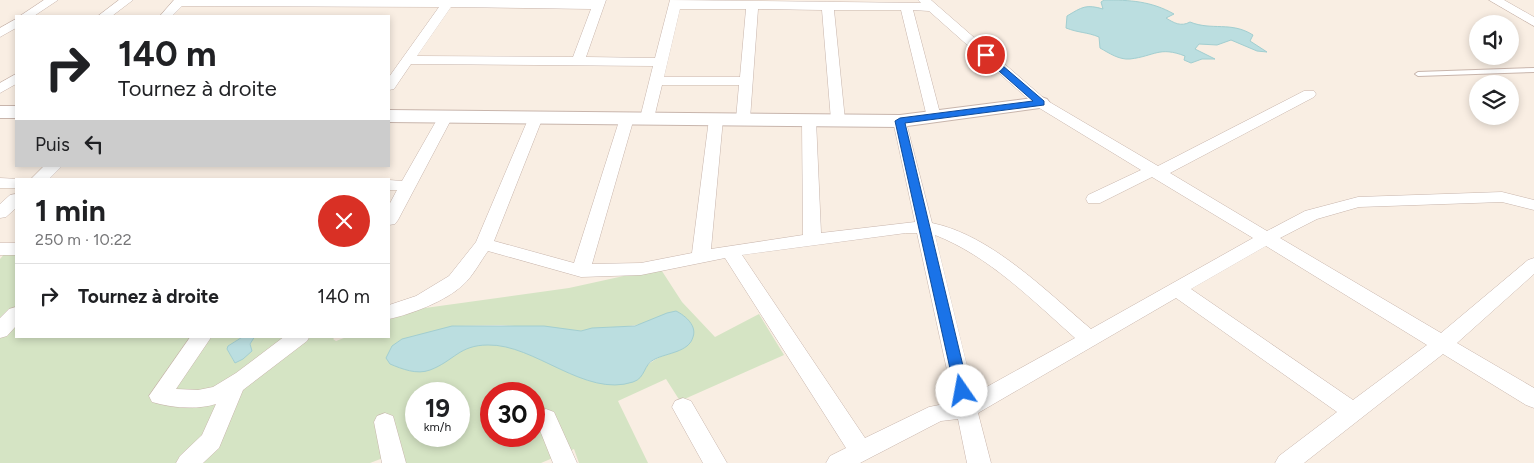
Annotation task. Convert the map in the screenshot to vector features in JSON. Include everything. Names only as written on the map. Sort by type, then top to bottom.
[{"type":"street","points":[[28,15],[52,0]]},
{"type":"street","points":[[105,15],[126,0]]},
{"type":"street","points":[[1495,0],[1534,22]]},
{"type":"street","points":[[167,15],[180,1],[599,3],[578,62]]},
{"type":"street","points":[[359,15],[371,2]]},
{"type":"street","points":[[390,85],[448,2]]},
{"type":"street","points":[[647,118],[675,2],[752,6],[906,7],[928,4],[1041,103],[1534,399]]},
{"type":"street","points":[[285,15],[298,3]]},
{"type":"street","points":[[743,119],[752,6]]},
{"type":"street","points":[[828,6],[838,120]]},
{"type":"street","points":[[906,7],[934,116]]},
{"type":"street","points":[[0,33],[15,24]]},
{"type":"street","points":[[407,60],[660,62]]},
{"type":"street","points":[[0,89],[15,79]]},
{"type":"street","points":[[656,81],[746,82]]},
{"type":"street","points":[[1094,199],[1155,171],[1309,94]]},
{"type":"street","points":[[390,116],[900,121],[1041,103]]},
{"type":"street","points":[[0,112],[15,112]]},
{"type":"street","points":[[390,218],[446,116]]},
{"type":"street","points":[[390,312],[423,302],[456,281],[484,244],[536,117]]},
{"type":"street","points":[[581,271],[627,118]]},
{"type":"street","points":[[701,257],[716,119]]},
{"type":"street","points":[[809,120],[812,239]]},
{"type":"street","points":[[900,121],[926,227],[978,463]]},
{"type":"street","points":[[40,178],[53,167]]},
{"type":"street","points":[[0,183],[15,183]]},
{"type":"street","points":[[390,185],[408,186]]},
{"type":"street","points":[[838,463],[937,413],[966,409],[1266,238],[1311,215],[1358,202],[1502,197],[1534,205]]},
{"type":"street","points":[[0,212],[15,199]]},
{"type":"street","points":[[484,244],[581,271],[641,269],[730,251],[906,227],[926,227],[943,231],[961,239],[996,262],[1089,339]]},
{"type":"street","points":[[0,249],[15,250]]},
{"type":"street","points":[[730,251],[861,451]]},
{"type":"street","points":[[1287,463],[1442,344],[1534,264]]},
{"type":"street","points":[[1177,289],[1353,412]]},
{"type":"street","points":[[0,331],[15,315]]},
{"type":"street","points":[[201,338],[160,396],[190,399],[212,396],[235,384],[297,338]]},
{"type":"street","points":[[188,463],[211,441],[235,384]]},
{"type":"street","points":[[683,407],[715,463]]},
{"type":"street","points":[[546,418],[565,463]]},
{"type":"street","points":[[384,422],[394,463]]},
{"type":"lane","points":[[1418,74],[1534,70]]},
{"type":"green space","points":[[15,244],[15,338],[241,338],[227,349],[233,360],[250,347],[253,338],[334,338],[336,341],[344,338],[390,338],[390,313],[569,288],[660,268],[682,302],[715,337],[759,314],[784,355],[680,401],[666,379],[618,401],[648,463],[579,463],[574,449],[541,463],[384,463],[383,458],[370,463],[0,463],[0,259],[12,245]],"holes":[[[648,322],[662,356],[628,380],[620,384],[607,384],[570,374],[538,358],[506,346],[489,344],[472,346],[452,357],[452,326],[501,325],[581,331],[631,326]]]},
{"type":"water","points":[[1104,0],[1132,1],[1157,6],[1174,14],[1166,18],[1178,24],[1190,22],[1198,25],[1237,28],[1253,35],[1250,41],[1267,52],[1257,51],[1231,40],[1217,45],[1199,44],[1195,49],[1215,59],[1202,59],[1191,63],[1184,60],[1185,56],[1169,52],[1130,59],[1118,57],[1100,48],[1099,37],[1066,28],[1067,16],[1084,7],[1103,9],[1101,2]]},
{"type":"water","points":[[676,311],[692,325],[694,333],[691,342],[682,349],[651,361],[637,380],[615,385],[597,383],[578,377],[506,347],[488,345],[470,348],[430,370],[420,372],[410,371],[390,364],[386,358],[392,346],[402,339],[452,326],[544,326],[581,331],[592,328],[635,326]]},
{"type":"water","points":[[241,338],[254,338],[250,344],[252,351],[235,363],[227,349],[228,346]]},
{"type":"route","points":[[962,391],[926,227],[900,121],[1041,103],[986,55]]}]
